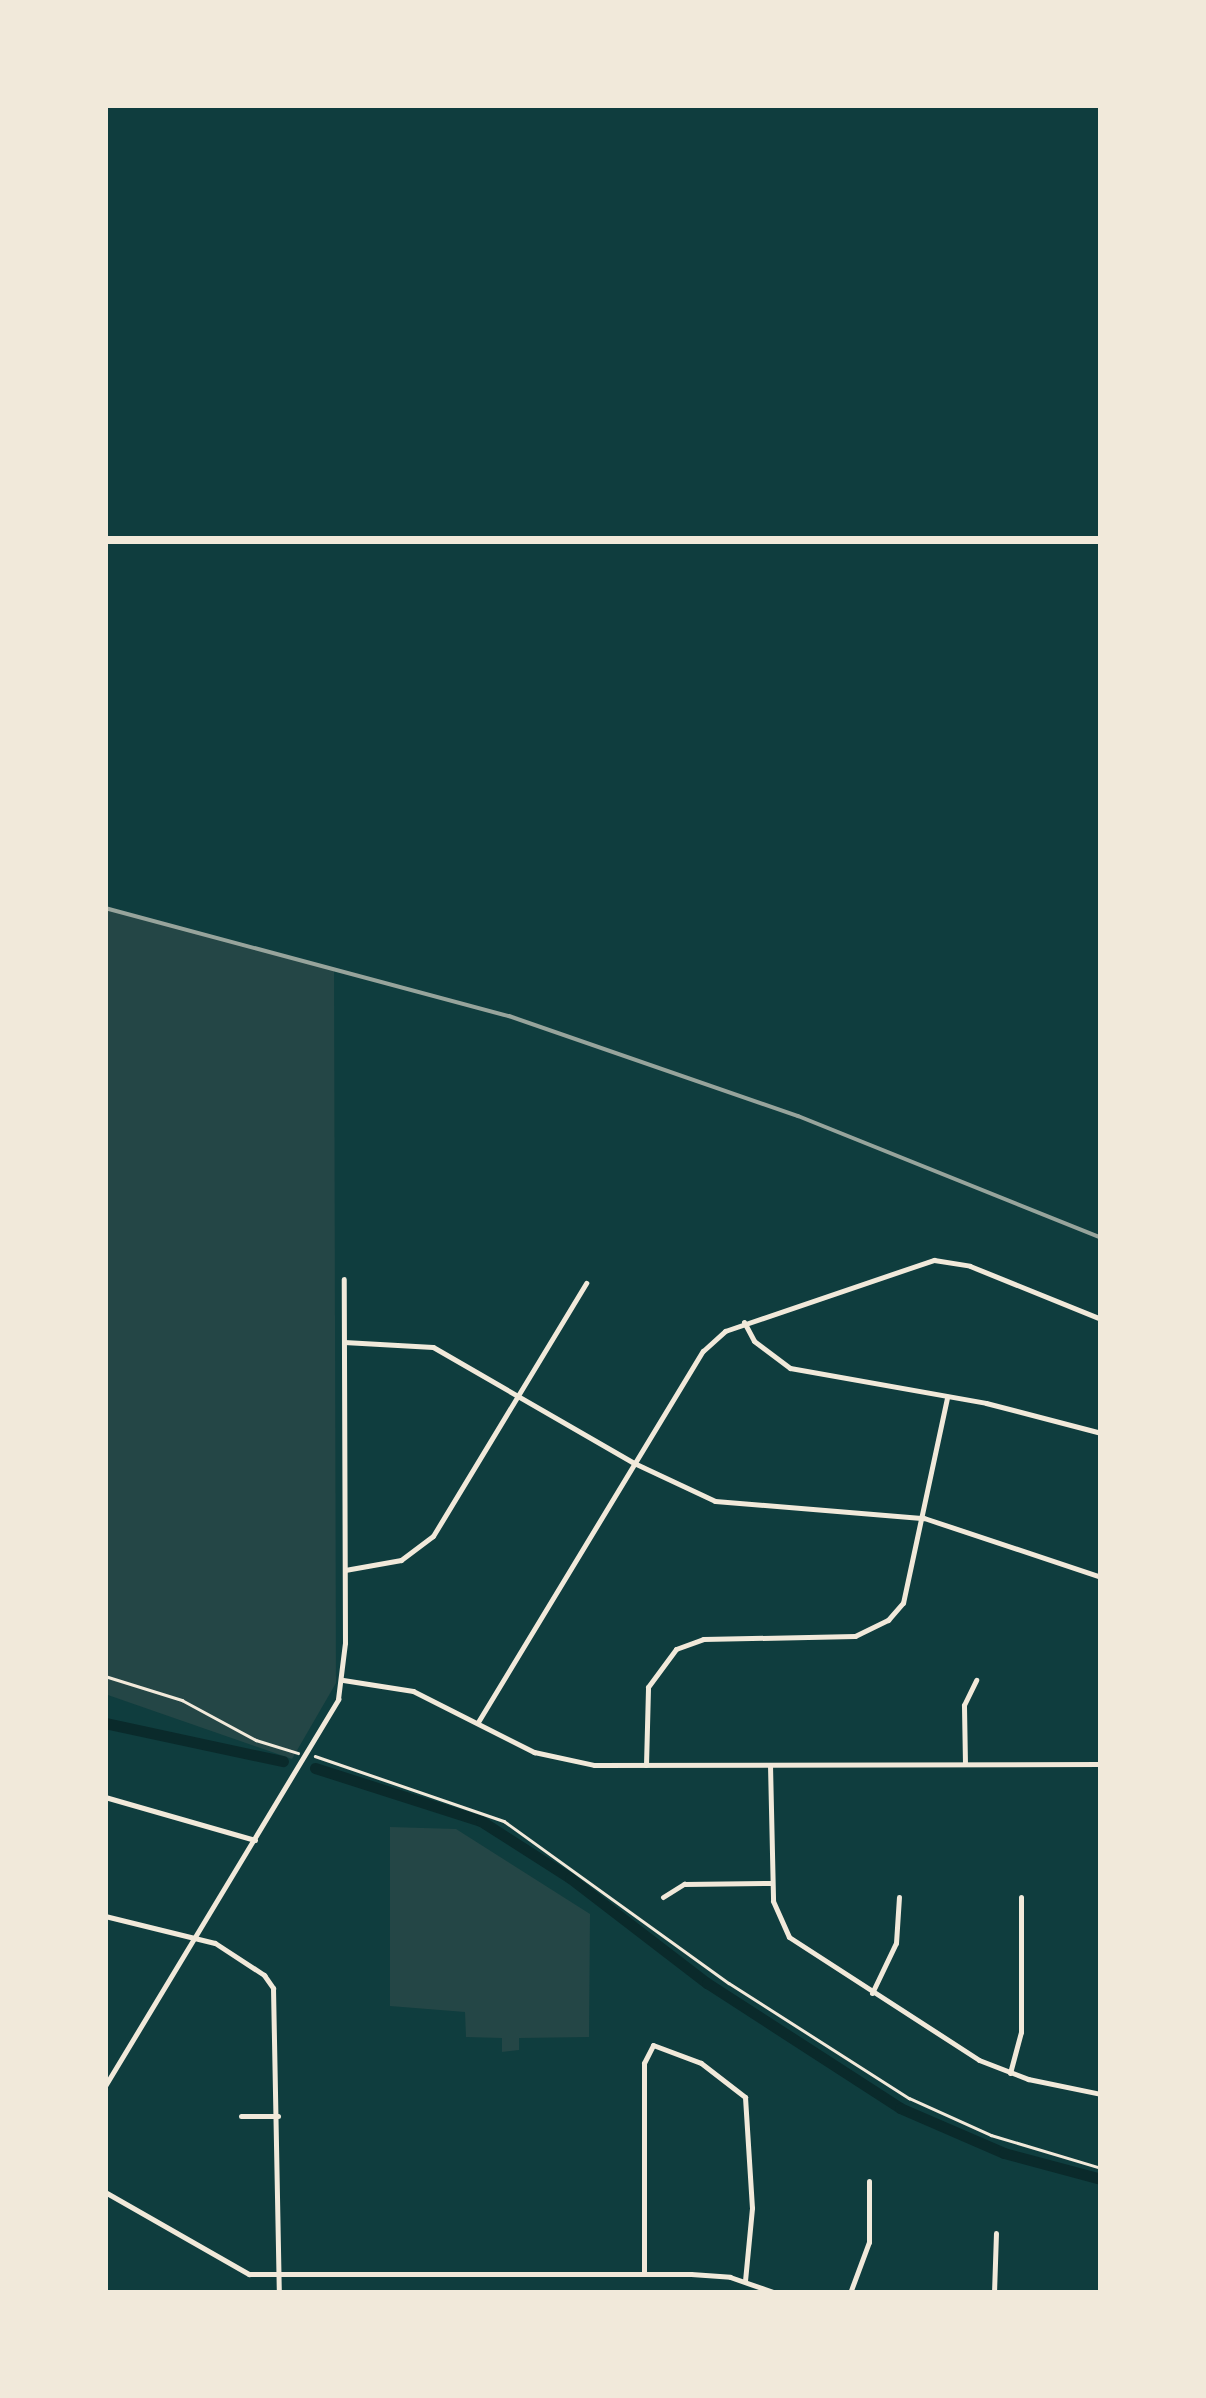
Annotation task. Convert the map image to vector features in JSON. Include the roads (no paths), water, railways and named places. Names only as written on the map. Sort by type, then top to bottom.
[{"type":"main road","points":[[105,540],[1101,540]]},
{"type":"street","points":[[478,1722],[704,1351],[744,1322],[916,1263],[950,1261],[1101,1319]]},
{"type":"street","points":[[105,2086],[330,1718],[343,1680],[344,1280]]},
{"type":"street","points":[[344,1570],[402,1560],[433,1536],[586,1282]]},
{"type":"street","points":[[744,1322],[762,1349],[790,1368],[947,1397],[1101,1433]]},
{"type":"street","points":[[344,1342],[433,1347],[634,1463],[716,1501],[924,1518],[1101,1577]]},
{"type":"street","points":[[646,1765],[648,1687],[664,1660],[704,1638],[832,1638],[874,1629],[903,1603],[947,1397]]},
{"type":"street","points":[[343,1680],[413,1691],[563,1760],[646,1765],[1101,1764]]},
{"type":"street","points":[[965,1764],[964,1705],[976,1680]]},
{"type":"street","points":[[770,1764],[771,1884],[776,1914],[789,1936],[872,1993],[1010,2073],[1101,2094]]},
{"type":"street","points":[[105,1797],[255,1840]]},
{"type":"street","points":[[663,1897],[684,1884],[771,1884]]},
{"type":"street","points":[[872,1993],[896,1943],[899,1897]]},
{"type":"street","points":[[1010,2073],[1020,2032],[1021,1897]]},
{"type":"street","points":[[105,1916],[196,1936],[247,1962],[274,1988],[279,2293]]},
{"type":"street","points":[[644,2274],[644,2063],[653,2045],[701,2063],[746,2097],[752,2208],[745,2281]]},
{"type":"street","points":[[241,2116],[279,2116]]},
{"type":"street","points":[[850,2293],[869,2242],[869,2181]]},
{"type":"street","points":[[105,2192],[240,2272],[644,2274],[745,2281],[776,2293]]},
{"type":"street","points":[[994,2293],[996,2233]]},
{"type":"waterway","points":[[105,1723],[283,1761]]},
{"type":"waterway","points":[[315,1768],[481,1821],[570,1878],[707,1983],[900,2108],[1004,2153],[1101,2179]]},
{"type":"railway","points":[[105,908],[509,1016],[798,1116],[1101,1238]]}]
